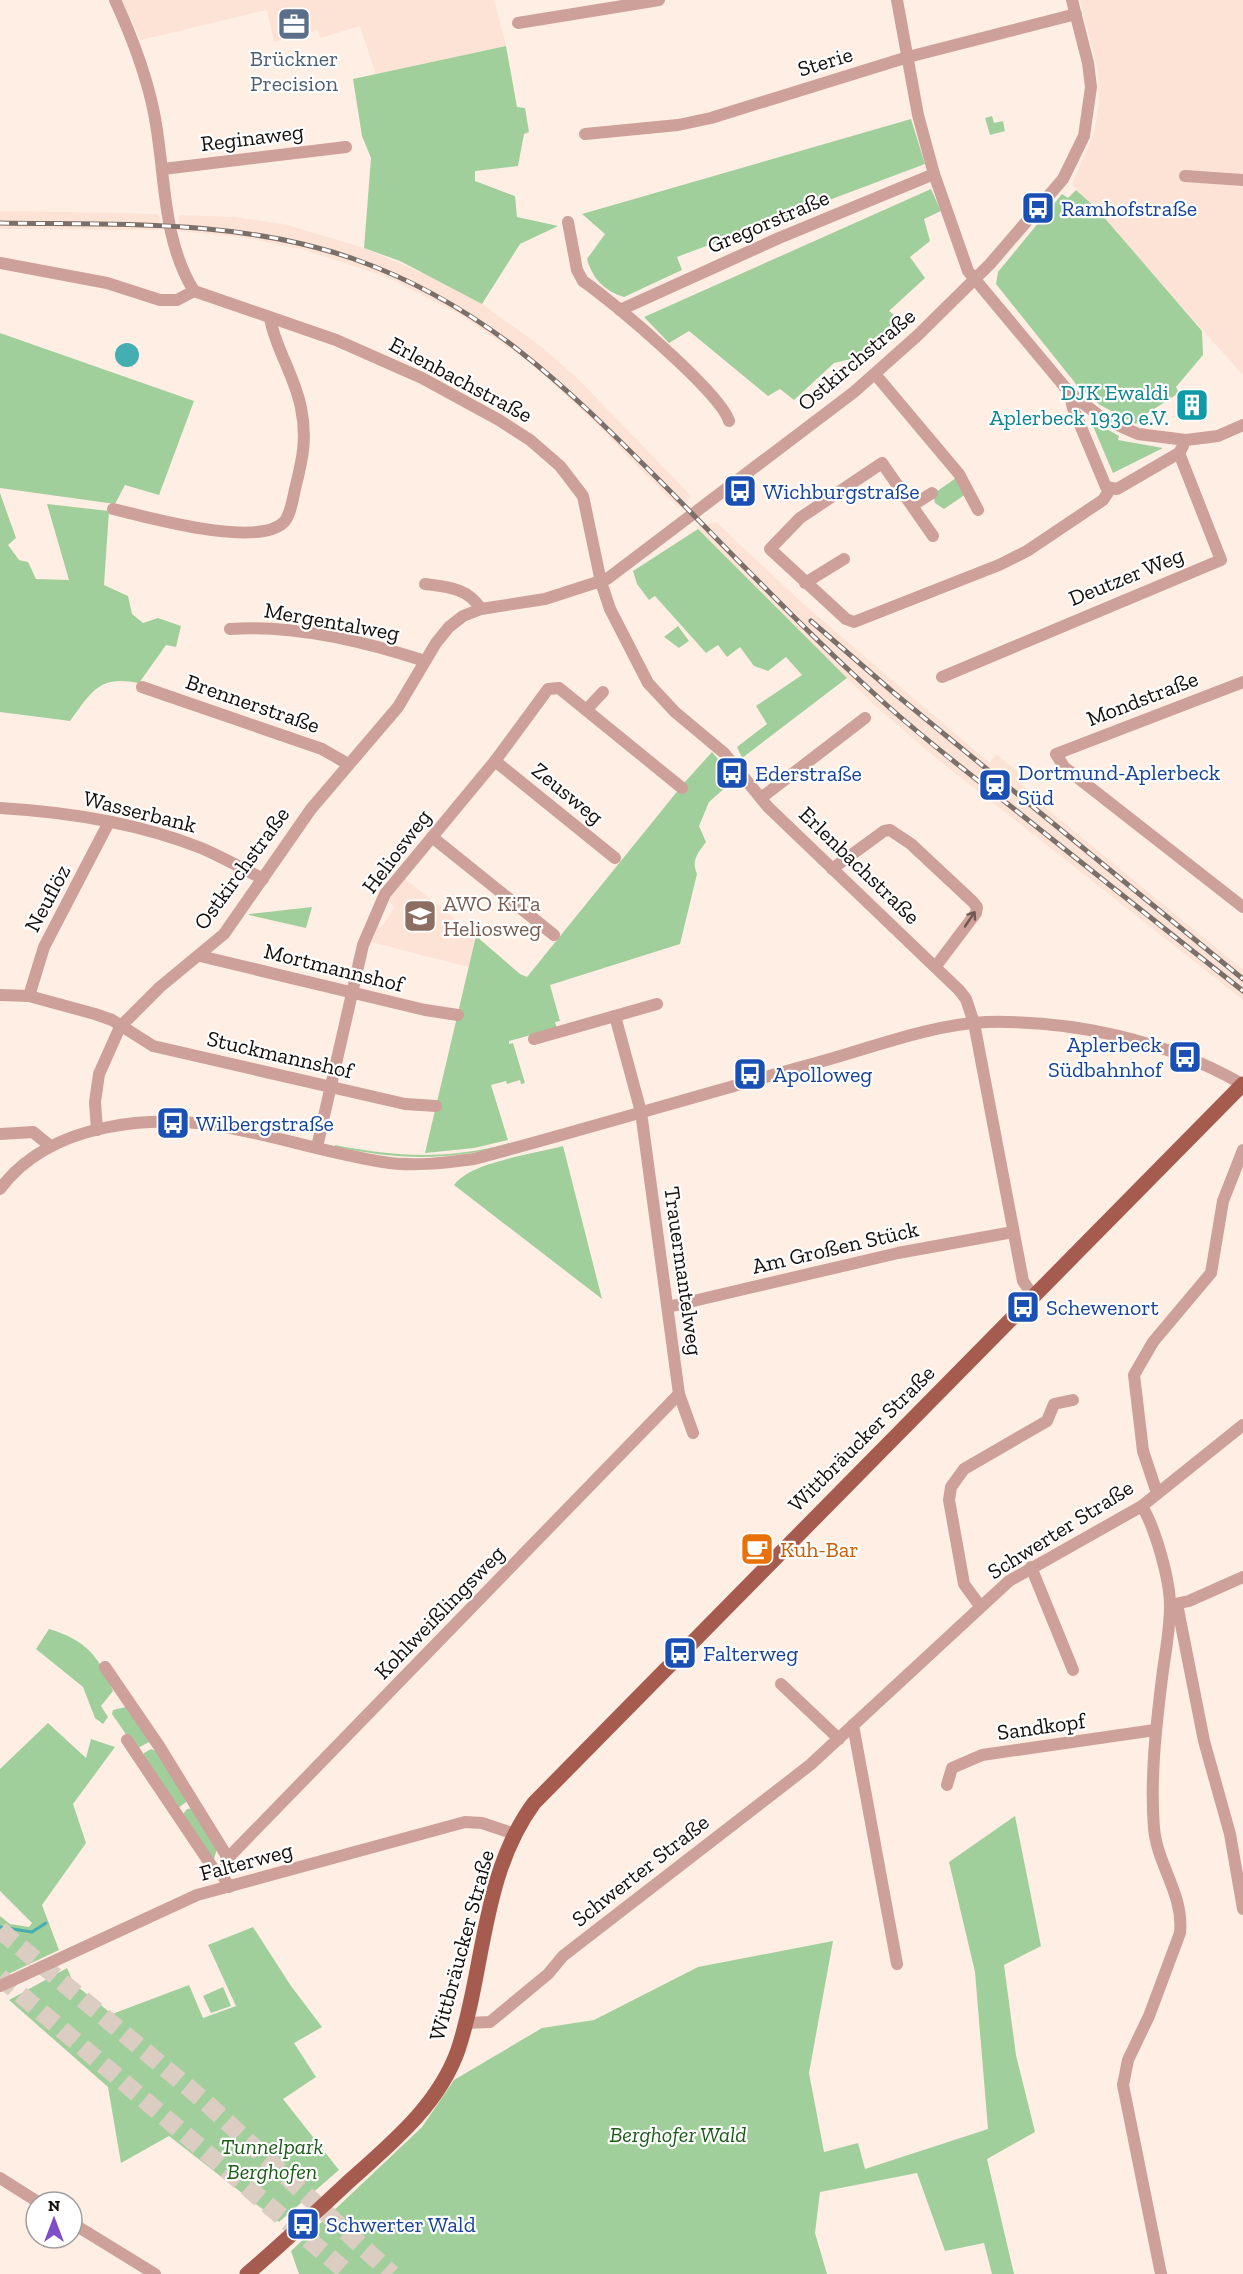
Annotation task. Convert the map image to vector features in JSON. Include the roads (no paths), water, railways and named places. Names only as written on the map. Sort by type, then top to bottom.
[{"type":"main road","name":"Wittbräucker Straße","points":[[247,2274],[416,2118],[447,2073],[457,2051],[465,2023],[482,1935],[515,1834],[534,1803],[1243,1084]]},
{"type":"street","points":[[0,263],[107,283],[160,300],[177,300],[194,291],[169,231],[163,169],[144,70],[116,0]]},
{"type":"street","points":[[518,23],[659,0]]},
{"type":"street","points":[[897,0],[918,115],[934,174],[963,261],[976,280],[1069,392],[1088,409],[1123,429],[1138,434],[1186,440],[1218,436],[1243,425]]},
{"type":"street","name":"Ostkirchstraße","points":[[98,1130],[95,1102],[99,1074],[120,1027],[160,987],[224,934],[307,814],[398,707],[425,661],[449,627],[463,616],[481,609],[545,599],[601,582],[710,503],[875,374],[976,280],[1063,180],[1080,148],[1089,118],[1091,87],[1088,63],[1072,0]]},
{"type":"street","name":"Sterie","points":[[585,134],[678,125],[711,118],[908,57],[1076,14]]},
{"type":"street","name":"Reginaweg","points":[[163,169],[346,147]]},
{"type":"street","name":"Gregorstraße","points":[[620,310],[779,238],[934,174]]},
{"type":"street","points":[[1185,176],[1243,180]]},
{"type":"street","points":[[568,222],[579,276],[620,310],[717,400],[729,421]]},
{"type":"street","name":"Erlenbachstraße","points":[[194,291],[347,344],[432,383],[483,410],[545,452],[570,476],[583,496],[601,582],[622,636],[648,682],[675,712],[724,753],[761,798],[832,869],[936,966],[966,999],[974,1023],[1023,1281],[1033,1296]]},
{"type":"street","points":[[113,509],[175,524],[244,533],[263,532],[275,528],[286,519],[304,455],[305,434],[294,379],[270,318]]},
{"type":"street","points":[[875,374],[959,474],[978,510]]},
{"type":"street","points":[[1069,392],[1073,408],[1106,487],[1117,489],[1179,453],[1186,440]]},
{"type":"street","name":"Deutzer Weg","points":[[942,678],[951,671],[1221,560],[1179,453]]},
{"type":"street","points":[[933,536],[882,463],[800,518],[770,549],[806,583],[854,622],[969,579],[1018,556],[1103,500],[1111,488]]},
{"type":"street","points":[[913,506],[932,493]]},
{"type":"street","points":[[806,583],[844,558]]},
{"type":"street","points":[[425,584],[464,592],[473,597],[481,609]]},
{"type":"street","name":"Mergentalweg","points":[[230,629],[256,627],[333,637],[425,661]]},
{"type":"street","name":"Mondstraße","points":[[1243,682],[1056,754],[1064,767],[1243,907]]},
{"type":"street","name":"Brennerstraße","points":[[142,687],[322,749],[348,764]]},
{"type":"street","name":"Heliosweg","points":[[317,1148],[368,930],[385,894],[495,761],[548,689],[559,688],[682,788]]},
{"type":"street","points":[[587,709],[603,692]]},
{"type":"street","points":[[761,798],[865,718]]},
{"type":"street","name":"Zeusweg","points":[[495,761],[615,858]]},
{"type":"street","name":"Wasserbank","points":[[0,808],[109,822],[180,840],[262,879]]},
{"type":"street","name":"Neuflöz","points":[[29,996],[44,947],[109,822]]},
{"type":"street","points":[[832,869],[884,831],[890,830],[911,844],[977,907],[976,913],[936,966]]},
{"type":"street","points":[[432,837],[554,935]]},
{"type":"street","name":"Mortmannshof","points":[[200,956],[352,993],[458,1015]]},
{"type":"street","points":[[0,995],[29,996],[95,1014],[112,1020],[120,1027]]},
{"type":"street","points":[[534,1039],[657,1004]]},
{"type":"street","name":"Trauermantelweg","points":[[615,1016],[641,1112],[679,1394],[693,1433]]},
{"type":"street","points":[[0,1189],[14,1171],[49,1145],[98,1130],[138,1125],[190,1124],[229,1128],[384,1163],[436,1164],[474,1159],[935,1031],[974,1023],[1069,1025],[1101,1032],[1174,1053],[1218,1070],[1243,1084]]},
{"type":"street","name":"Stuckmannshof","points":[[120,1027],[153,1046],[405,1104],[436,1106]]},
{"type":"street","points":[[0,1134],[33,1132],[49,1145]]},
{"type":"street","points":[[1157,1493],[1143,1451],[1134,1375],[1154,1342],[1211,1273],[1222,1201],[1243,1150]]},
{"type":"street","name":"Am Großen Stück","points":[[668,1307],[898,1253],[1013,1232]]},
{"type":"street","name":"Kohlweißlingsweg","points":[[228,1858],[679,1394]]},
{"type":"street","points":[[980,1606],[964,1584],[949,1500],[951,1487],[964,1469],[1047,1421],[1054,1404],[1073,1400]]},
{"type":"street","name":"Schwerter Straße","points":[[465,2023],[490,2022],[548,1974],[562,1956],[810,1765],[1009,1581],[1143,1506],[1243,1425]]},
{"type":"street","points":[[1143,1506],[1153,1525],[1173,1604],[1204,1741],[1230,1834],[1243,1909]]},
{"type":"street","points":[[1031,1567],[1073,1670]]},
{"type":"street","points":[[1173,1604],[1243,1576]]},
{"type":"street","points":[[1161,2274],[1123,2085],[1128,2060],[1149,2016],[1180,1933],[1181,1921],[1177,1896],[1156,1845],[1154,1827],[1155,1730],[1173,1604]]},
{"type":"street","points":[[105,1667],[159,1746],[228,1858],[226,1881]]},
{"type":"street","points":[[782,1684],[839,1739]]},
{"type":"street","points":[[853,1725],[897,1964]]},
{"type":"street","name":"Sandkopf","points":[[947,1785],[952,1768],[982,1755],[1155,1730]]},
{"type":"street","points":[[127,1740],[215,1871],[226,1881]]},
{"type":"street","points":[[140,1757],[142,1750],[150,1746],[159,1746]]},
{"type":"street","points":[[178,1814],[194,1803]]},
{"type":"street","name":"Falterweg","points":[[0,1986],[226,1881],[465,1822],[482,1823],[515,1834]]},
{"type":"street","points":[[0,2178],[24,2193]]},
{"type":"street","points":[[84,2230],[155,2274]]},
{"type":"water","points":[[127,343],[135,347],[139,355],[135,363],[127,367],[119,363],[115,355],[119,347]]},
{"type":"waterway","points":[[0,1927],[32,1932],[46,1923]]},
{"type":"tunnel","points":[[0,1930],[202,2099],[392,2274]]},
{"type":"tunnel","points":[[0,1977],[349,2274]]},
{"type":"railway","points":[[0,223],[179,227],[267,237],[311,246],[354,259],[402,278],[445,301],[485,326],[559,384],[629,450],[826,648],[898,715],[1243,991]]},
{"type":"railway","points":[[811,621],[894,693],[1243,979]]},
{"type":"place","name":"Brückner Precision","points":[[294,24]]},
{"type":"place","name":"Ramhofstraße","points":[[1038,208]]},
{"type":"place","name":"DJK Ewaldi Aplerbeck 1930 e.V.","points":[[1192,405]]},
{"type":"place","name":"Wichburgstraße","points":[[740,491]]},
{"type":"place","name":"Ederstraße","points":[[732,773]]},
{"type":"place","name":"Dortmund-Aplerbeck Süd","points":[[995,785]]},
{"type":"place","name":"AWO KiTa Heliosweg","points":[[420,916]]},
{"type":"place","name":"Aplerbeck Südbahnhof","points":[[1185,1057]]},
{"type":"place","name":"Apolloweg","points":[[750,1074]]},
{"type":"place","name":"Wilbergstraße","points":[[173,1123]]},
{"type":"place","name":"Schewenort","points":[[1023,1307]]},
{"type":"place","name":"Kuh-Bar","points":[[757,1549]]},
{"type":"place","name":"Falterweg","points":[[680,1653]]},
{"type":"place","name":"Schwerter Wald","points":[[303,2224]]},
{"type":"park label","name":"Berghofer Wald","points":[[678,2134]]},
{"type":"park label","name":"Tunnelpark Berghofen","points":[[272,2158]]}]
